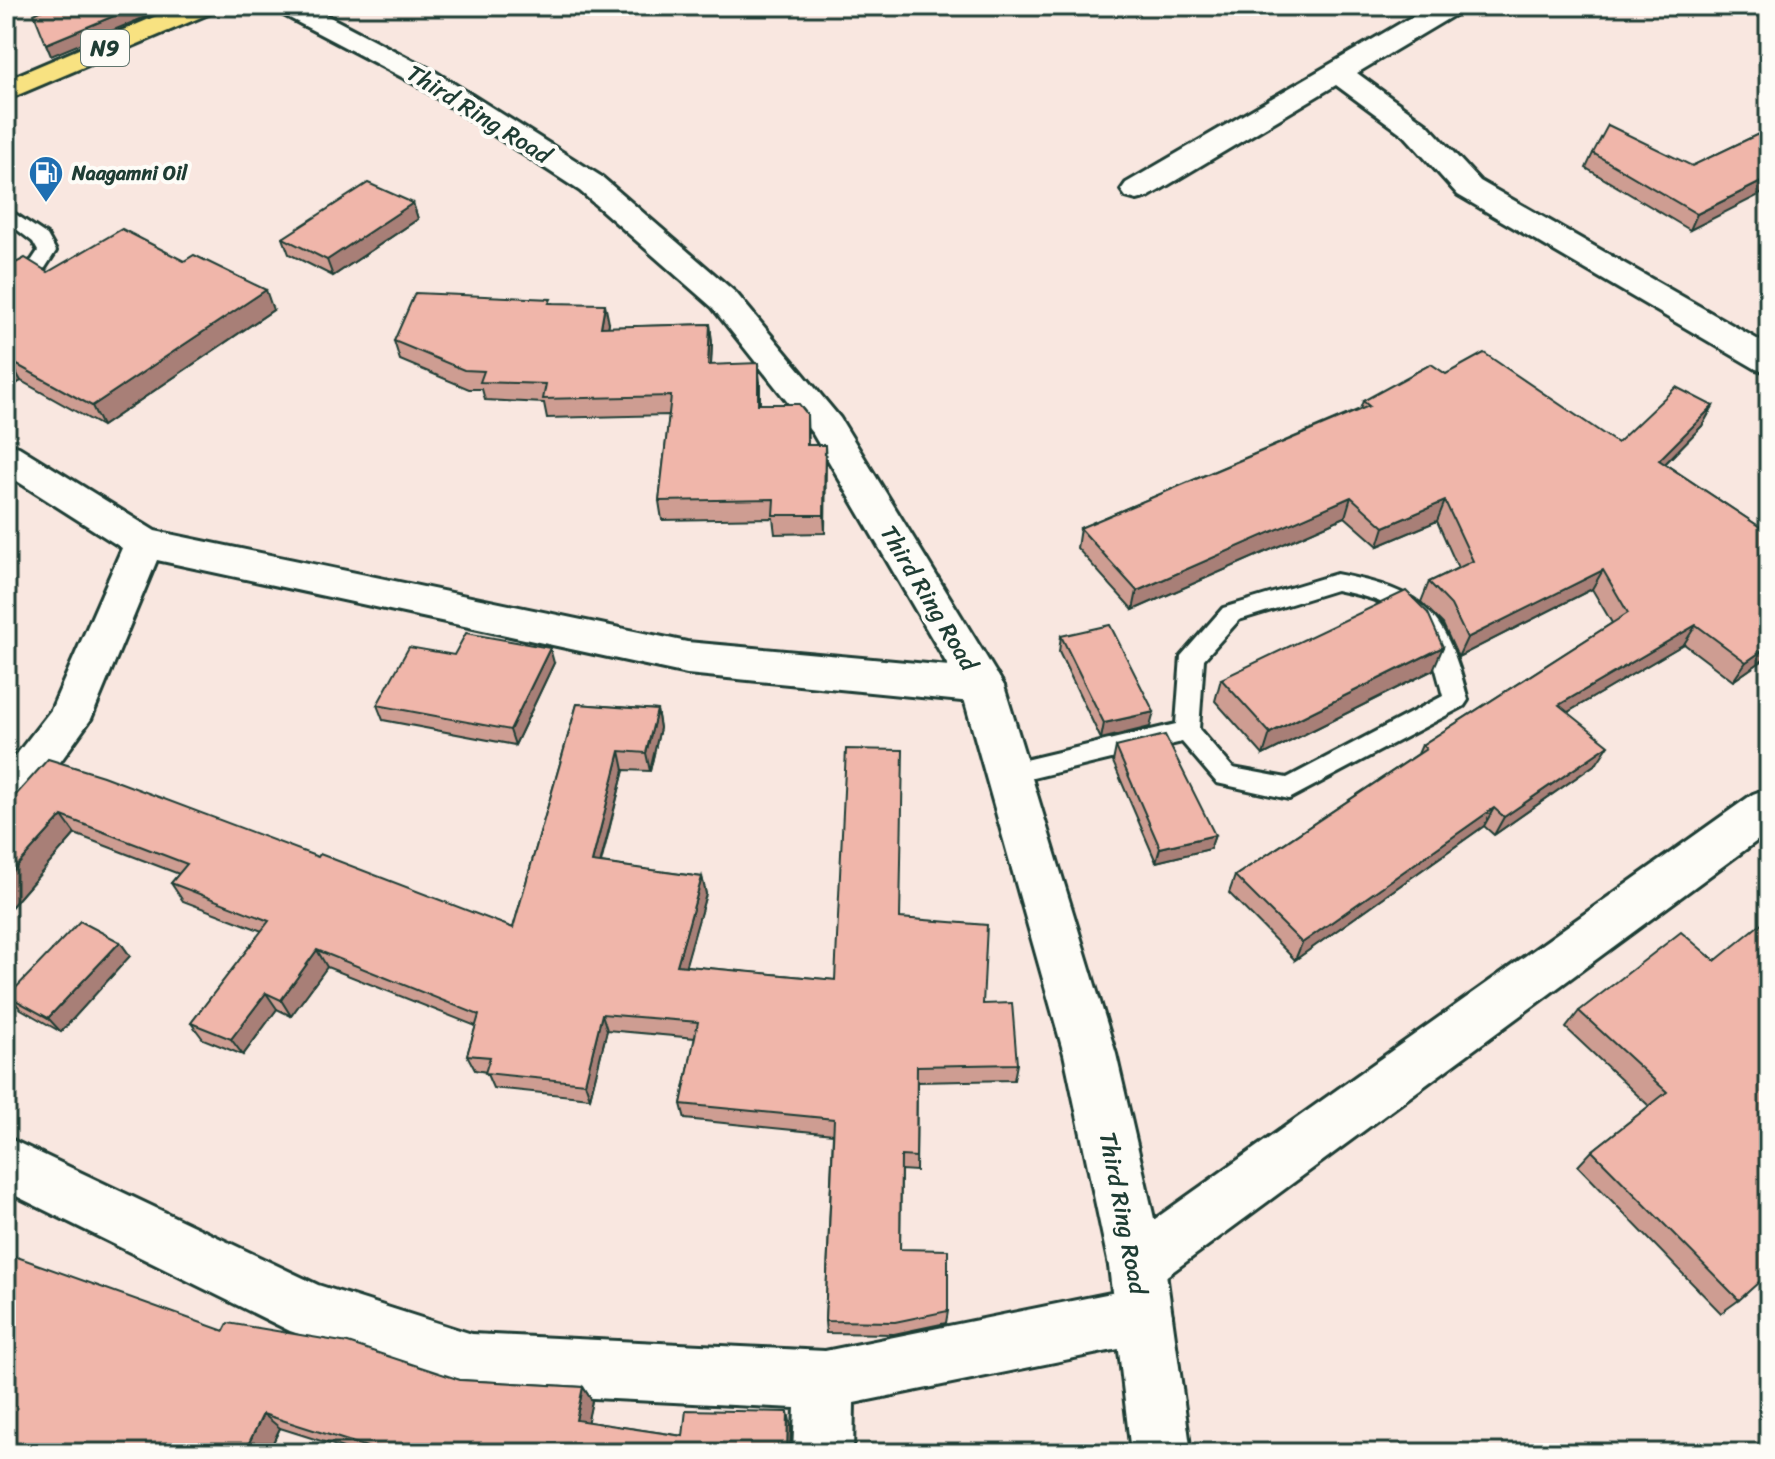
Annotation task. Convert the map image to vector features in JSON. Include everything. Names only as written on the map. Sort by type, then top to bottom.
[{"type":"highway","name":"N9","points":[[6,91],[203,6]]},
{"type":"street","name":"Third Ring Road","points":[[288,6],[427,79],[591,184],[724,300],[827,427],[982,686],[1090,1054],[1140,1290],[1161,1453]]},
{"type":"street","points":[[1137,190],[1446,8]]},
{"type":"street","points":[[1339,73],[1416,130],[1469,188],[1769,361]]},
{"type":"street","points":[[6,456],[144,543],[687,658],[982,686]]},
{"type":"street","points":[[6,802],[69,719],[144,543]]},
{"type":"street","points":[[6,1163],[310,1311],[472,1363],[825,1380],[1140,1290],[1769,807]]},
{"type":"street","points":[[823,1453],[825,1380]]},
{"type":"lane","points":[[6,213],[41,239],[47,251],[39,264],[6,285]]},
{"type":"lane","points":[[1336,582],[1378,590],[1424,618],[1445,658],[1456,700],[1289,789],[1226,776],[1187,731],[1193,656],[1231,614],[1336,582]]},
{"type":"lane","points":[[1008,774],[1187,731]]},
{"type":"building","points":[[51,6],[138,6],[46,44],[34,14]]},
{"type":"building","points":[[1608,125],[1692,166],[1769,129],[1769,178],[1697,214],[1593,153]]},
{"type":"building","points":[[368,183],[413,203],[327,260],[283,238]]},
{"type":"building","points":[[122,229],[184,261],[194,255],[266,290],[92,406],[10,361],[6,364],[6,268],[25,258],[48,272]]},
{"type":"building","points":[[415,293],[605,304],[601,327],[710,324],[708,365],[758,363],[758,404],[799,404],[807,414],[807,445],[825,445],[824,515],[773,515],[774,499],[659,501],[671,396],[543,399],[546,384],[480,382],[484,371],[464,370],[394,341]]},
{"type":"building","points":[[1484,353],[1617,443],[1676,387],[1713,406],[1659,460],[1769,533],[1769,646],[1746,662],[1696,625],[1559,705],[1609,745],[1504,817],[1494,808],[1302,943],[1235,876],[1426,749],[1422,745],[1628,613],[1603,570],[1467,638],[1451,605],[1429,582],[1473,561],[1445,501],[1384,527],[1351,497],[1137,591],[1080,528],[1369,406],[1363,401],[1431,364],[1446,374]]},
{"type":"building","points":[[1406,591],[1428,613],[1443,647],[1270,733],[1221,679]]},
{"type":"building","points":[[1110,625],[1154,712],[1104,723],[1061,636]]},
{"type":"building","points":[[466,633],[550,648],[510,730],[377,705],[409,647],[454,655]]},
{"type":"building","points":[[577,704],[657,710],[646,753],[620,751],[592,862],[702,877],[677,965],[835,980],[846,749],[903,750],[900,918],[987,925],[983,1004],[1012,1003],[1017,1064],[917,1066],[916,1157],[901,1156],[900,1249],[948,1250],[948,1311],[895,1322],[825,1321],[834,1119],[681,1104],[698,1022],[602,1014],[585,1083],[485,1073],[490,1057],[467,1055],[479,1015],[317,950],[281,1000],[266,993],[231,1039],[191,1023],[269,921],[171,883],[187,864],[62,816],[6,878],[6,806],[48,759],[103,776],[318,857],[320,854],[513,928]]},
{"type":"building","points":[[1165,735],[1215,835],[1160,848],[1116,747]]},
{"type":"building","points":[[1769,917],[1769,1273],[1739,1300],[1592,1151],[1667,1092],[1579,1011],[1681,932],[1715,961]]},
{"type":"building","points":[[80,921],[120,942],[48,1018],[8,996]]},
{"type":"building","points":[[6,1253],[224,1331],[228,1323],[348,1343],[460,1380],[583,1387],[576,1420],[683,1436],[686,1410],[788,1412],[787,1453],[386,1453],[263,1414],[244,1453],[6,1453]]},
{"type":"place","name":"Naagamni Oil","points":[[46,204]]}]
